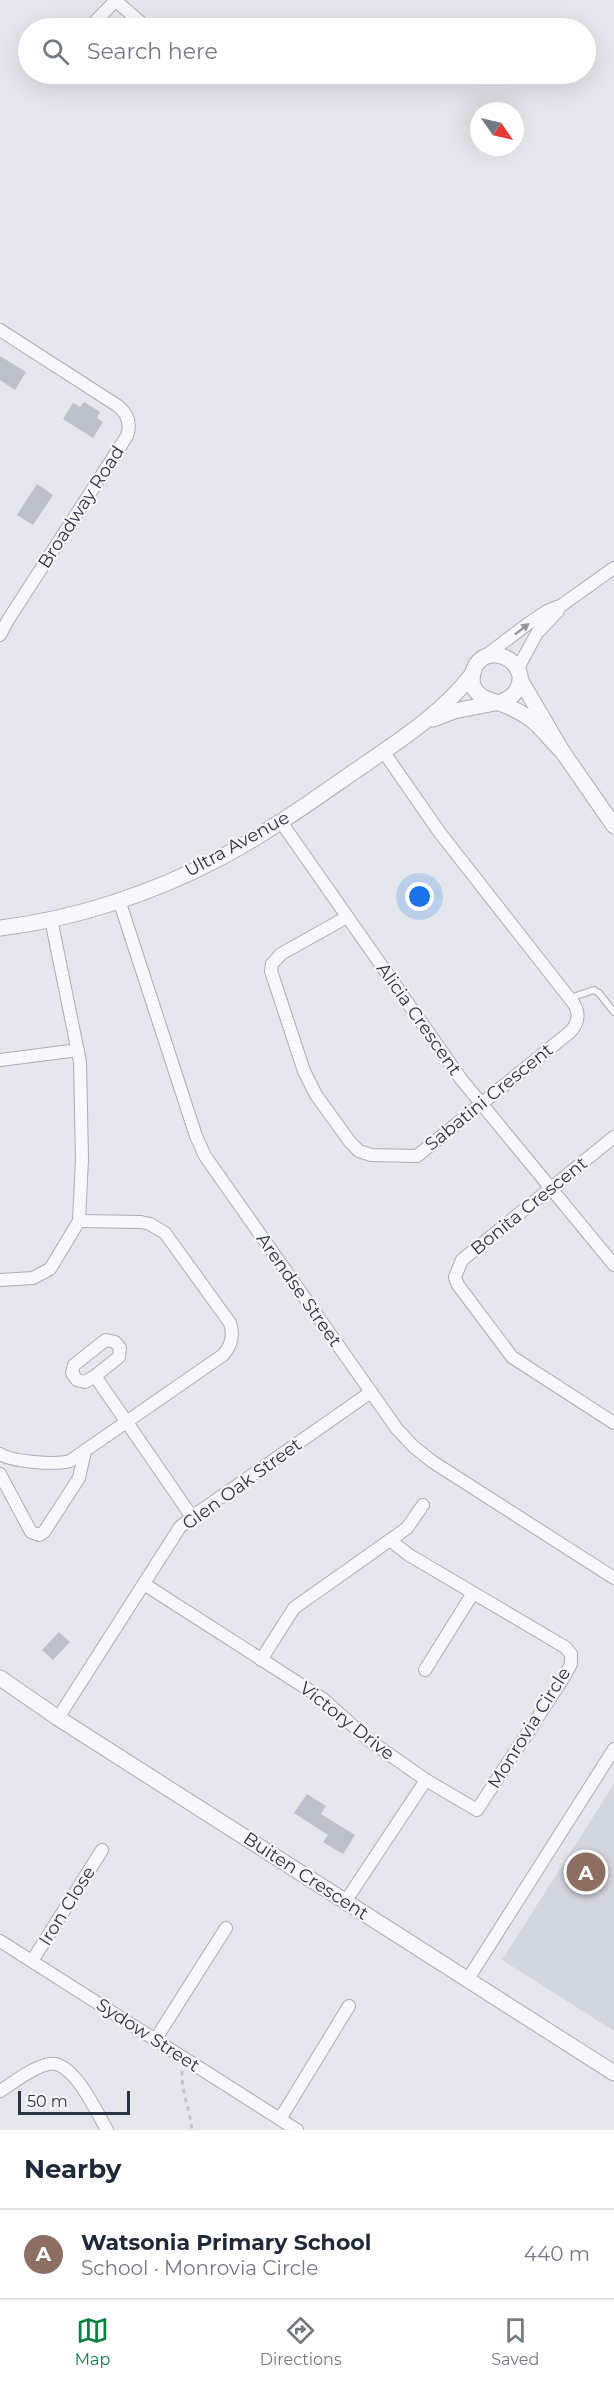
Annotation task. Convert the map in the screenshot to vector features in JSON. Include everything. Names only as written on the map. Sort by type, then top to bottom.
[{"type":"street","points":[[99,18],[116,0],[136,18]]},
{"type":"street","name":"Broadway Road","points":[[0,330],[118,406],[126,414],[130,425],[128,436],[0,635]]},
{"type":"street","points":[[496,703],[509,699],[517,692],[519,675],[537,633],[562,605],[613,566]]},
{"type":"street","points":[[562,605],[547,611],[484,657],[477,664],[473,673],[473,683],[477,693],[484,700],[528,717],[538,724],[562,751]]},
{"type":"street","points":[[484,657],[494,654],[504,655],[512,660],[562,751],[614,826]]},
{"type":"street","name":"Ultra Avenue","points":[[0,928],[51,920],[119,900],[202,867],[280,822],[383,751],[419,725],[458,692],[473,673]]},
{"type":"street","name":"Ultra Avenue","points":[[419,725],[445,713],[496,703]]},
{"type":"street","points":[[383,751],[440,833],[570,998]]},
{"type":"street","name":"Alicia Crescent","points":[[280,822],[481,1104],[614,1265]]},
{"type":"street","name":"Arendse Street","points":[[119,900],[196,1136],[205,1156],[405,1439],[423,1455],[614,1578]]},
{"type":"street","name":"Sabatini Crescent","points":[[347,917],[281,954],[272,964],[271,971],[304,1071],[322,1104],[359,1151],[371,1155],[417,1156],[573,1028],[578,1014],[570,998]]},
{"type":"street","points":[[0,1280],[26,1280],[45,1273],[59,1258],[79,1221],[82,1159],[80,1062],[51,920]]},
{"type":"street","points":[[0,1060],[78,1050]]},
{"type":"street","name":"Bonita Crescent","points":[[614,1137],[462,1260],[455,1277],[512,1357],[614,1422]]},
{"type":"street","points":[[0,1454],[11,1459],[62,1463],[70,1461],[223,1355],[230,1345],[232,1328],[171,1239],[158,1228],[141,1222],[79,1221]]},
{"type":"street","points":[[95,1376],[192,1517]]},
{"type":"street","name":"Glen Oak Street","points":[[58,1718],[180,1527],[371,1392]]},
{"type":"street","points":[[0,1474],[31,1532],[39,1535],[44,1532],[79,1478],[85,1451]]},
{"type":"street","points":[[261,1660],[294,1608],[407,1528],[423,1505]]},
{"type":"street","name":"Monrovia Circle","points":[[390,1540],[409,1555],[565,1647],[571,1654],[571,1664],[564,1677],[477,1810],[426,1780]]},
{"type":"street","name":"Victory Drive","points":[[144,1584],[323,1699],[370,1741],[426,1780]]},
{"type":"street","points":[[424,1670],[473,1593]]},
{"type":"street","name":"Buiten Crescent","points":[[0,1678],[58,1718],[614,2073]]},
{"type":"street","points":[[468,1979],[614,1749]]},
{"type":"street","points":[[345,1902],[426,1780]]},
{"type":"street","name":"Iron Close","points":[[32,1961],[102,1850]]},
{"type":"street","points":[[155,2040],[226,1929]]},
{"type":"street","name":"Sydow Street","points":[[0,1941],[297,2130]]},
{"type":"street","points":[[280,2119],[349,2006]]},
{"type":"street","points":[[0,2091],[36,2068],[51,2063],[63,2067],[76,2078],[107,2130]]},
{"type":"lane","points":[[570,998],[594,990],[614,1012]]},
{"type":"path","points":[[183,2057],[182,2084],[191,2115],[192,2130]]},
{"type":"shaded area","points":[[614,1784],[614,2031],[502,1960]]},
{"type":"building","points":[[0,356],[26,372],[15,390],[0,380]]},
{"type":"building","points":[[84,402],[100,412],[97,418],[103,422],[93,438],[63,419],[73,403],[80,407]]},
{"type":"building","points":[[37,484],[53,495],[33,525],[17,515]]},
{"type":"building","points":[[59,1632],[70,1642],[53,1660],[42,1650]]},
{"type":"building","points":[[307,1794],[326,1806],[321,1814],[355,1835],[343,1854],[323,1842],[328,1835],[294,1813]]},
{"type":"place","name":"Watsonia Primary School","points":[[586,1872]]}]
